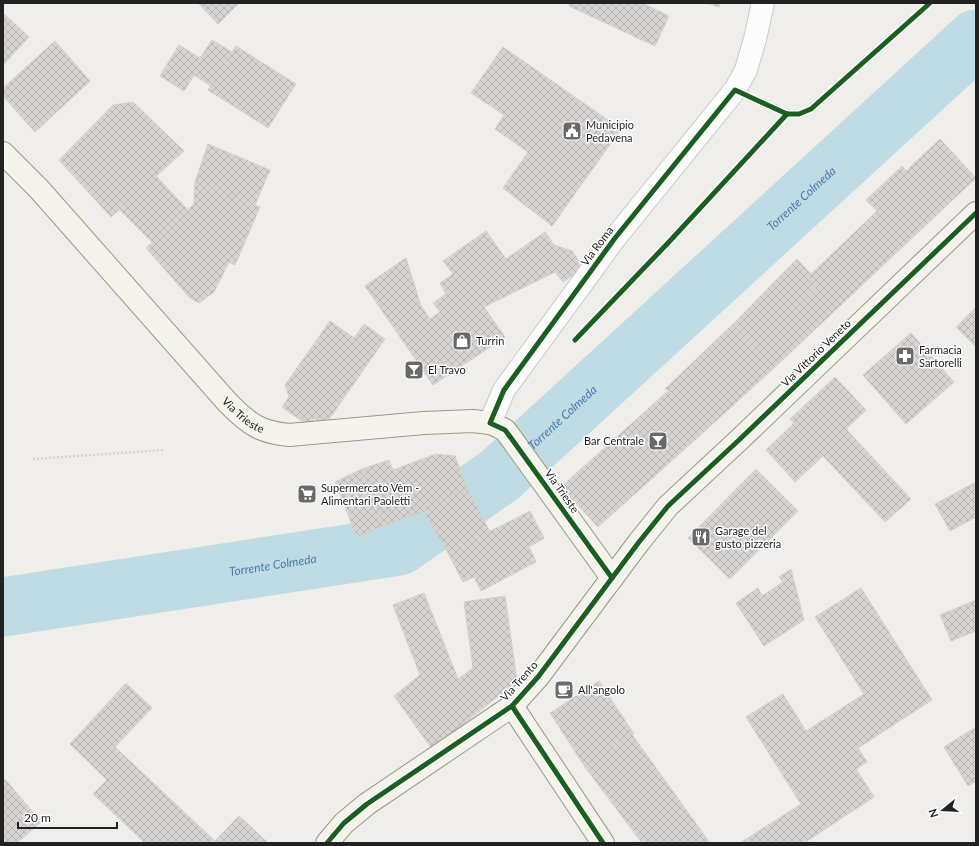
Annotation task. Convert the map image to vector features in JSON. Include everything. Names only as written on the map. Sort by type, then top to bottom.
[{"type":"main road","name":"Via Trieste","points":[[3,153],[40,189],[243,419],[260,429],[289,436],[424,423],[473,421],[490,423],[505,430],[612,578]]},
{"type":"main road","name":"Via Vittorio Veneto","points":[[668,506],[745,435],[976,213]]},
{"type":"main road","name":"Via Trento","points":[[327,843],[344,823],[366,804],[512,706],[538,677],[668,506]]},
{"type":"main road","points":[[512,706],[603,843]]},
{"type":"street","name":"Via Roma","points":[[490,423],[504,390],[615,238],[735,90],[746,70],[763,3]]},
{"type":"path","points":[[33,459],[164,450]]},
{"type":"building","points":[[198,3],[239,3],[218,24]]},
{"type":"building","points":[[570,3],[642,3],[669,16],[655,46],[569,6]]},
{"type":"building","points":[[706,3],[720,3],[719,7]]},
{"type":"building","points":[[3,13],[29,37],[3,65]]},
{"type":"building","points":[[212,40],[232,52],[211,86],[194,75],[184,91],[160,76],[179,45],[200,58]]},
{"type":"building","points":[[55,41],[90,81],[35,132],[3,96],[3,88]]},
{"type":"building","points":[[236,46],[296,84],[268,128],[208,90]]},
{"type":"building","points":[[503,47],[621,129],[552,226],[503,188],[528,152],[495,129],[504,115],[471,93]]},
{"type":"building","points":[[133,102],[184,151],[111,217],[59,160],[113,105]]},
{"type":"building","points":[[940,139],[976,178],[926,225],[885,182],[902,166],[906,171]]},
{"type":"building","points":[[208,144],[270,170],[255,205],[195,182]]},
{"type":"building","points":[[156,176],[187,209],[152,242],[119,209]]},
{"type":"building","points":[[195,182],[260,207],[235,265],[229,262],[214,292],[199,303],[189,297],[146,248],[194,204]]},
{"type":"building","points":[[885,182],[926,225],[774,368],[754,347],[816,288],[807,278],[877,211],[866,200]]},
{"type":"building","points":[[486,231],[506,259],[545,232],[554,245],[572,251],[579,261],[579,271],[563,282],[555,272],[484,307],[505,337],[433,385],[365,286],[406,258],[421,306],[430,319],[440,312],[433,303],[446,294],[440,283],[453,274],[443,261]]},
{"type":"building","points":[[797,259],[811,274],[807,278],[816,288],[754,347],[733,324]]},
{"type":"building","points":[[976,307],[976,347],[956,327]]},
{"type":"building","points":[[330,321],[354,338],[364,324],[385,339],[325,425],[314,418],[309,426],[282,407],[289,397],[285,385]]},
{"type":"building","points":[[733,324],[774,368],[706,430],[669,390],[665,389]]},
{"type":"building","points":[[911,333],[954,382],[906,424],[863,375]]},
{"type":"building","points":[[835,377],[866,410],[846,429],[911,499],[885,522],[823,456],[795,482],[766,450],[794,423],[790,419]]},
{"type":"building","points":[[669,390],[706,430],[598,527],[561,487]]},
{"type":"building","points":[[436,454],[455,456],[467,489],[425,504],[427,510],[383,526],[362,469],[389,460],[393,470]]},
{"type":"building","points":[[362,469],[383,526],[357,537],[335,482]]},
{"type":"building","points":[[756,469],[798,511],[730,579],[688,538]]},
{"type":"building","points":[[976,482],[976,517],[950,531],[935,504]]},
{"type":"building","points":[[467,489],[490,532],[448,553],[424,511],[427,510],[425,504]]},
{"type":"building","points":[[530,511],[544,538],[529,547],[536,562],[481,591],[474,577],[463,582],[448,553]]},
{"type":"building","points":[[791,569],[804,620],[764,646],[736,603],[758,588],[762,596],[783,582],[779,577]]},
{"type":"building","points":[[861,588],[932,700],[858,748],[867,762],[856,769],[874,797],[804,843],[740,843],[801,804],[746,717],[783,694],[806,731],[864,694],[815,617]]},
{"type":"building","points":[[424,593],[458,679],[473,668],[464,602],[505,596],[517,681],[432,749],[394,696],[420,675],[393,605]]},
{"type":"building","points":[[976,600],[976,631],[951,641],[940,615]]},
{"type":"building","points":[[599,681],[634,734],[631,733],[585,767],[550,713]]},
{"type":"building","points":[[126,683],[152,708],[115,747],[215,841],[213,843],[145,843],[93,794],[107,780],[70,744]]},
{"type":"building","points":[[976,727],[976,781],[968,786],[944,747]]},
{"type":"building","points":[[631,733],[710,843],[642,843],[585,767]]},
{"type":"building","points":[[5,779],[41,822],[17,843],[3,843],[3,781]]},
{"type":"building","points":[[239,816],[247,823],[268,843],[213,843]]},
{"type":"waterway","name":"Torrente Colmeda","points":[[3,607],[399,546],[500,475],[976,39]]},
{"type":"cycle path","points":[[612,578],[505,430],[490,423],[504,390],[615,238],[735,90],[787,114],[799,114],[811,109],[930,3]]},
{"type":"cycle path","points":[[575,340],[668,243],[787,114]]},
{"type":"cycle path","points":[[327,843],[344,823],[367,804],[512,706],[538,677],[639,542],[668,506],[976,213]]},
{"type":"cycle path","points":[[512,706],[603,843]]},
{"type":"place","name":"Municipio Pedavena","points":[[572,131]]},
{"type":"place","name":"Turrin","points":[[462,341]]},
{"type":"place","name":"Farmacia Sartorelli","points":[[905,356]]},
{"type":"place","name":"El Travo","points":[[414,370]]},
{"type":"place","name":"Bar Centrale","points":[[658,441]]},
{"type":"place","name":"Supermercato Vèm - Alimentari Paoletti","points":[[307,494]]},
{"type":"place","name":"Garage del gusto pizzeria","points":[[701,537]]},
{"type":"place","name":"All'angolo","points":[[564,690]]}]
